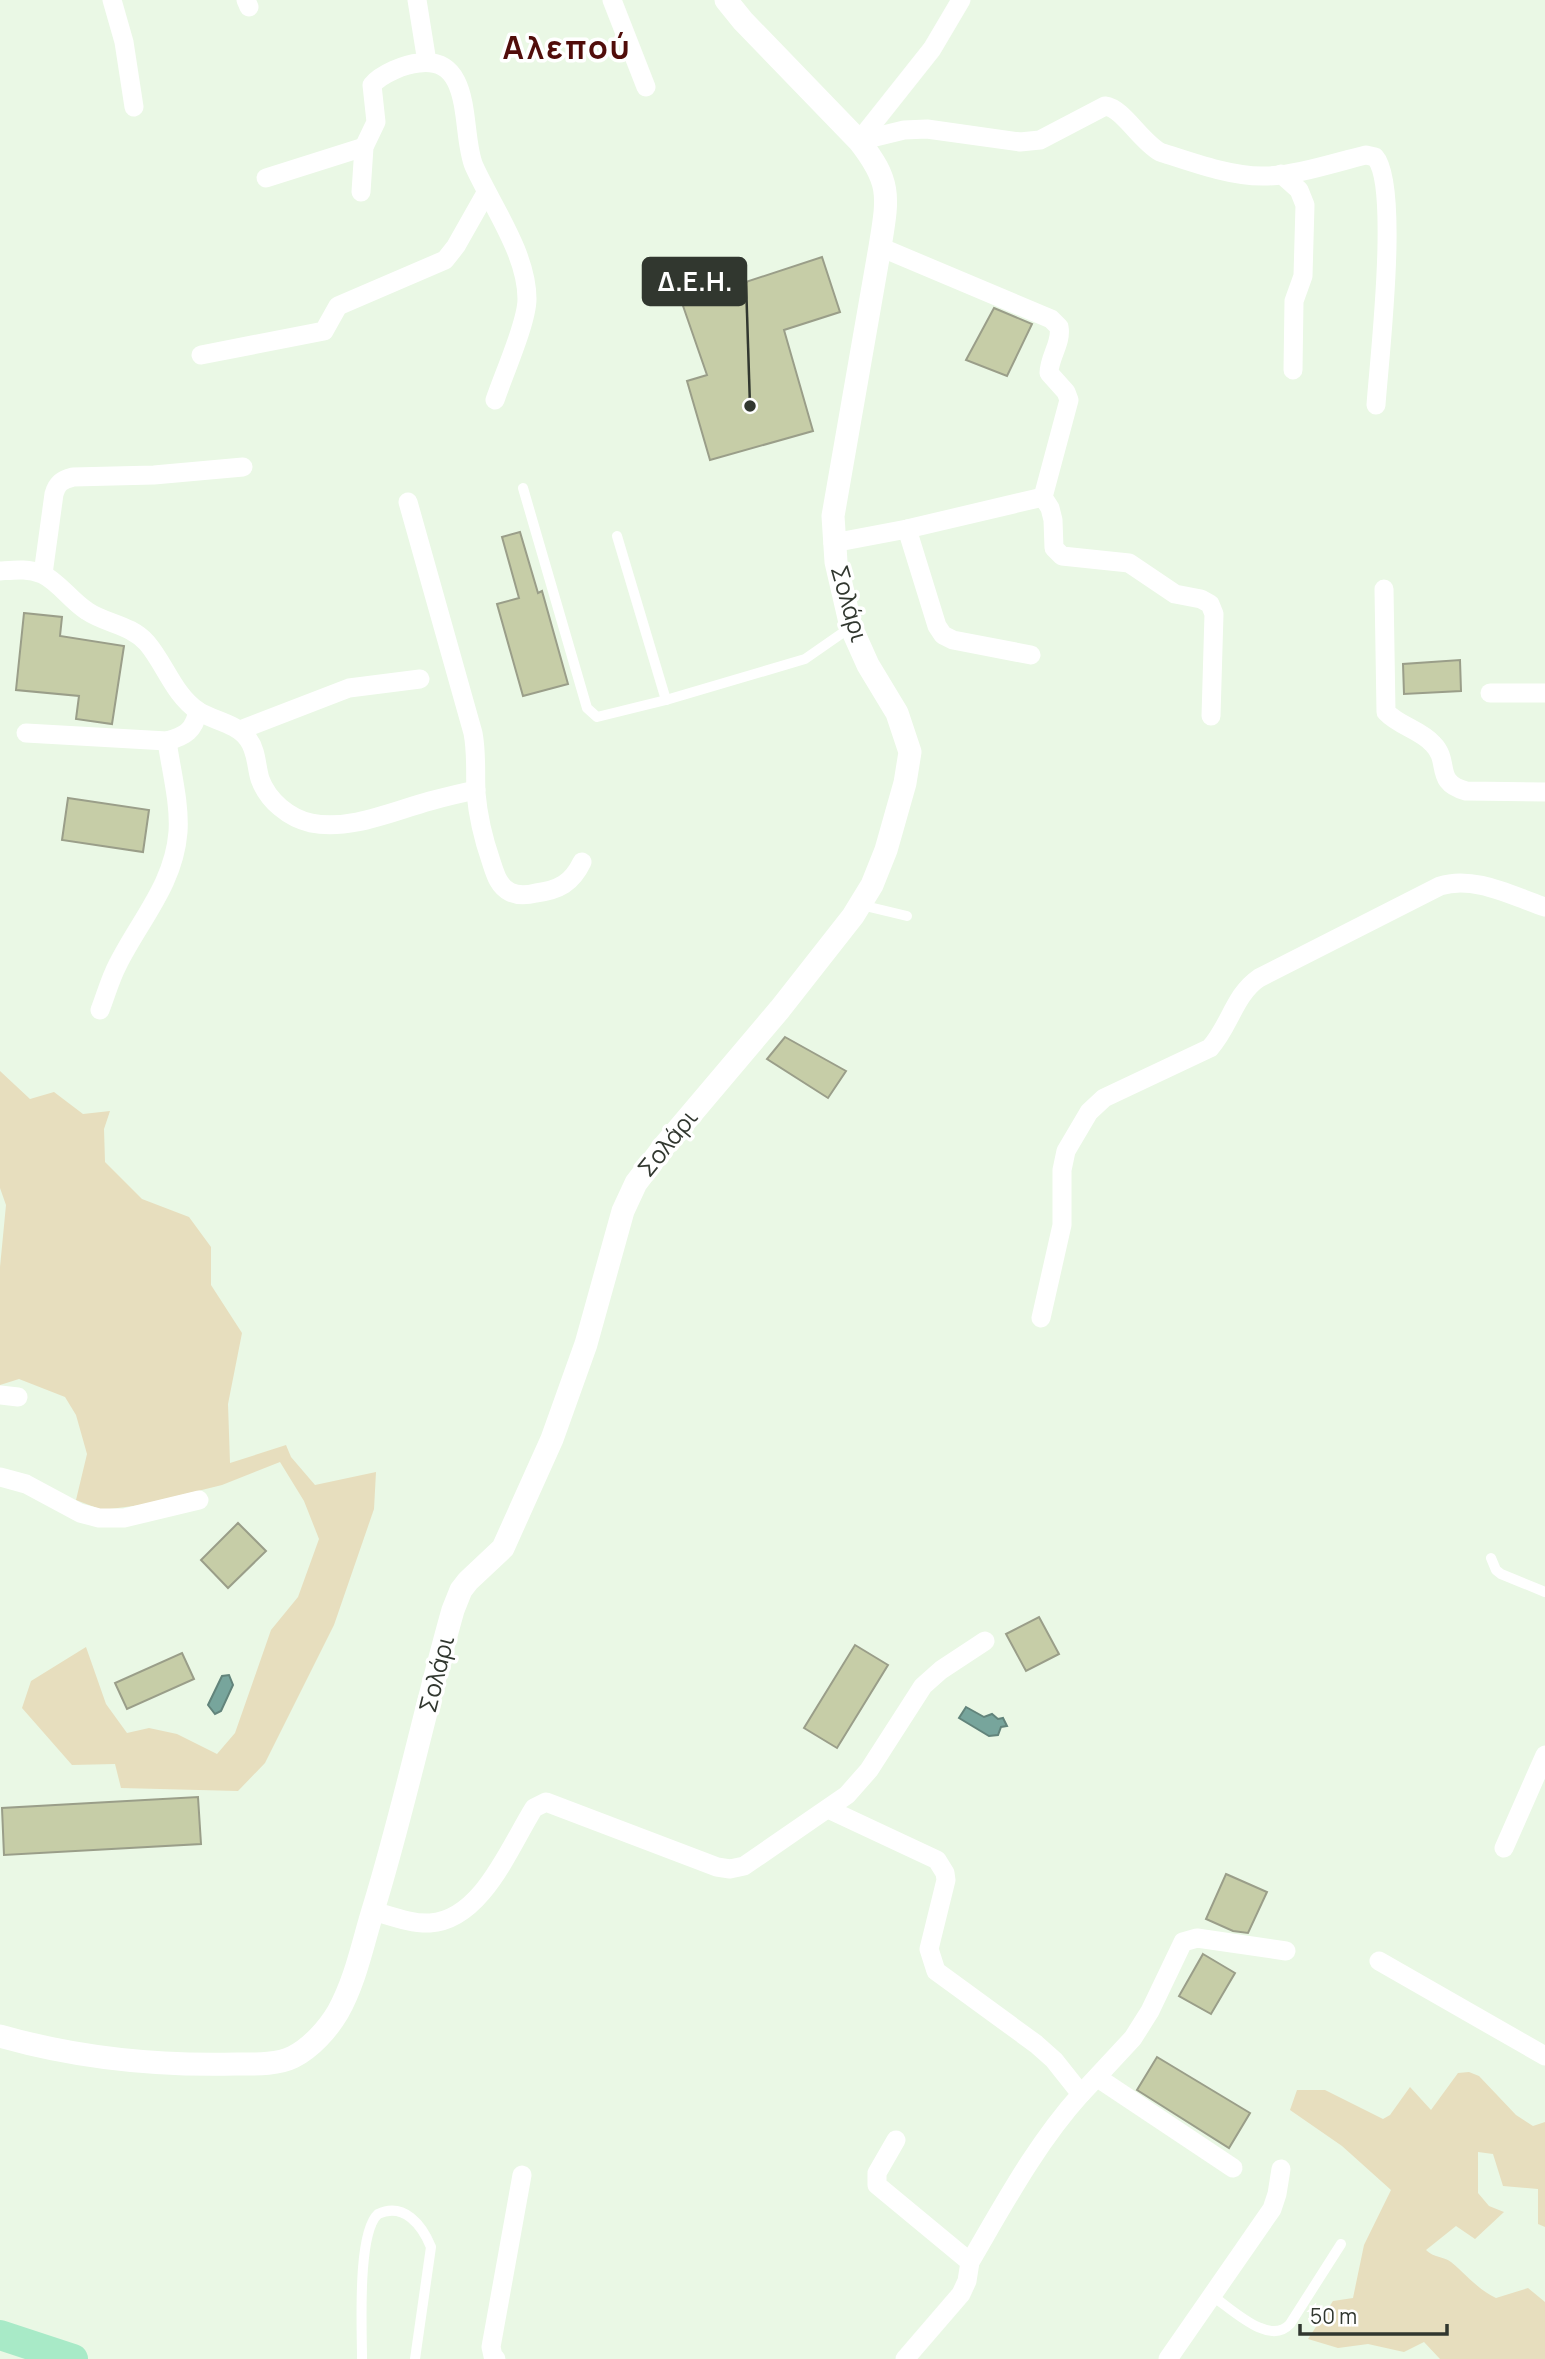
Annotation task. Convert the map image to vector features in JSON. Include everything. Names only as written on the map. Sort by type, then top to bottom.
[{"type":"main road","points":[[0,2335],[73,2359]]},
{"type":"street","points":[[113,0],[130,69],[134,107]]},
{"type":"street","points":[[417,0],[426,62]]},
{"type":"street","points":[[612,0],[646,87]]},
{"type":"street","name":"Σολάρι","points":[[0,2036],[87,2056],[147,2063],[255,2064],[285,2060],[304,2049],[323,2032],[338,2012],[350,1987],[408,1791],[453,1610],[468,1581],[503,1548],[552,1439],[576,1374],[623,1211],[636,1183],[664,1145],[780,1009],[861,905],[872,886],[886,850],[905,783],[910,752],[897,713],[868,665],[851,627],[833,543],[833,516],[887,202],[885,184],[875,161],[859,141],[726,0]]},
{"type":"street","points":[[859,141],[932,49],[961,0]]},
{"type":"street","points":[[361,192],[361,160],[376,122],[371,89],[374,82],[413,63],[435,62],[443,65],[450,70],[461,95],[472,162],[486,193],[506,225],[518,258],[527,298],[495,400]]},
{"type":"street","points":[[859,141],[904,130],[927,129],[1020,142],[1040,140],[1100,108],[1110,107],[1118,112],[1147,145],[1160,152],[1247,175],[1281,174],[1366,155],[1375,157],[1380,164],[1388,218],[1376,405]]},
{"type":"street","points":[[266,178],[364,148]]},
{"type":"street","points":[[1281,174],[1300,190],[1305,205],[1303,276],[1293,301],[1293,370]]},
{"type":"street","points":[[201,355],[324,331],[338,306],[445,260],[486,193]]},
{"type":"street","points":[[880,247],[1051,320],[1059,327],[1060,333],[1049,373],[1066,392],[1069,400],[1044,497],[1053,520],[1054,548],[1062,556],[1129,563],[1175,594],[1201,599],[1210,604],[1214,614],[1211,716]]},
{"type":"street","points":[[43,574],[54,494],[59,482],[65,479],[243,467]]},
{"type":"street","points":[[833,543],[1044,497]]},
{"type":"street","points":[[408,502],[474,733],[481,831],[497,877],[504,888],[522,895],[552,890],[570,882],[582,862]]},
{"type":"street","points":[[907,529],[937,626],[943,635],[953,640],[1031,654]]},
{"type":"street","points":[[0,571],[32,570],[43,574],[89,612],[124,626],[144,640],[177,688],[198,711],[240,730],[253,747],[260,779],[267,792],[285,812],[311,823],[339,824],[379,817],[476,790]]},
{"type":"street","points":[[1384,589],[1386,712],[1433,743],[1447,782],[1455,788],[1466,791],[1545,792]]},
{"type":"street","points":[[240,730],[349,688],[420,678]]},
{"type":"street","points":[[1490,693],[1545,693]]},
{"type":"street","points":[[26,733],[167,741],[190,731],[198,711]]},
{"type":"street","points":[[100,1010],[118,964],[165,882],[177,840],[177,813],[167,741]]},
{"type":"street","points":[[1041,1318],[1062,1225],[1062,1170],[1066,1151],[1096,1104],[1210,1048],[1218,1039],[1243,992],[1259,978],[1440,886],[1461,881],[1545,907]]},
{"type":"street","points":[[0,1478],[26,1484],[80,1513],[99,1518],[124,1518],[199,1500]]},
{"type":"street","points":[[373,1911],[429,1923],[460,1913],[489,1883],[534,1808],[546,1802],[717,1867],[730,1869],[744,1866],[828,1809],[858,1785],[923,1686],[941,1670],[985,1641]]},
{"type":"street","points":[[1504,1848],[1545,1755]]},
{"type":"street","points":[[828,1809],[937,1860],[946,1880],[929,1949],[936,1971],[1036,2044],[1054,2060],[1082,2094]]},
{"type":"street","points":[[905,2359],[961,2294],[967,2281],[970,2262],[1057,2121],[1133,2038],[1150,2011],[1183,1942],[1197,1938],[1286,1951]]},
{"type":"street","points":[[1379,1961],[1545,2056]]},
{"type":"street","points":[[1098,2078],[1233,2168]]},
{"type":"street","points":[[896,2140],[877,2173],[877,2185],[970,2262]]},
{"type":"street","points":[[1168,2359],[1272,2209],[1281,2169]]},
{"type":"street","points":[[496,2359],[491,2347],[522,2175]]},
{"type":"lane","points":[[523,488],[587,708],[597,717],[804,660],[851,627]]},
{"type":"lane","points":[[617,536],[666,700]]},
{"type":"lane","points":[[861,905],[907,916]]},
{"type":"lane","points":[[1492,1558],[1496,1570],[1501,1574],[1545,1592]]},
{"type":"lane","points":[[362,2359],[364,2252],[369,2226],[378,2214],[394,2210],[418,2222],[430,2247],[415,2359]]},
{"type":"lane","points":[[1211,2295],[1261,2329],[1280,2332],[1290,2324],[1342,2244]]},
{"type":"shaded area","points":[[0,1071],[30,1099],[54,1092],[83,1114],[110,1111],[104,1129],[105,1162],[142,1199],[189,1217],[211,1247],[211,1285],[242,1333],[228,1404],[230,1463],[286,1445],[291,1457],[315,1485],[376,1472],[374,1509],[334,1625],[265,1763],[238,1791],[121,1788],[115,1764],[72,1765],[22,1708],[31,1681],[86,1647],[106,1704],[127,1733],[149,1728],[177,1734],[217,1754],[235,1733],[271,1630],[298,1597],[319,1539],[304,1501],[280,1462],[222,1485],[141,1505],[102,1510],[76,1500],[87,1454],[76,1415],[65,1397],[19,1379],[0,1385],[0,1267],[6,1205],[0,1188]]},
{"type":"shaded area","points":[[1469,2072],[1479,2076],[1516,2115],[1533,2126],[1545,2122],[1545,2227],[1538,2224],[1538,2189],[1503,2186],[1493,2154],[1478,2152],[1478,2193],[1489,2206],[1504,2212],[1475,2239],[1456,2226],[1426,2250],[1451,2262],[1477,2286],[1496,2298],[1528,2288],[1545,2302],[1545,2359],[1440,2359],[1424,2342],[1404,2352],[1368,2344],[1338,2348],[1308,2339],[1333,2301],[1353,2298],[1364,2245],[1391,2190],[1342,2146],[1290,2110],[1297,2090],[1325,2090],[1383,2119],[1390,2115],[1410,2087],[1431,2110],[1458,2073]]},
{"type":"water","points":[[229,1675],[233,1685],[221,1711],[215,1714],[208,1705],[222,1676]]},
{"type":"water","points":[[966,1707],[984,1717],[992,1714],[998,1719],[1003,1718],[1007,1726],[1001,1727],[998,1735],[989,1736],[959,1718]]},
{"type":"building","points":[[822,257],[840,312],[784,330],[813,431],[710,460],[687,381],[707,375],[682,303]]},
{"type":"building","points":[[994,308],[1032,324],[1007,376],[966,360]]},
{"type":"building","points":[[520,532],[538,593],[542,591],[568,684],[523,696],[497,604],[519,598],[502,537]]},
{"type":"building","points":[[24,613],[62,617],[60,636],[124,646],[112,724],[76,719],[79,696],[16,690]]},
{"type":"building","points":[[1460,660],[1461,691],[1404,694],[1403,664]]},
{"type":"building","points":[[68,798],[149,810],[143,852],[62,840]]},
{"type":"building","points":[[785,1037],[846,1071],[828,1098],[767,1059]]},
{"type":"building","points":[[238,1523],[266,1551],[228,1588],[201,1560]]},
{"type":"building","points":[[1039,1617],[1059,1654],[1026,1671],[1006,1634]]},
{"type":"building","points":[[855,1645],[888,1665],[837,1748],[804,1728]]},
{"type":"building","points":[[182,1653],[194,1679],[127,1709],[115,1683]]},
{"type":"building","points":[[198,1797],[201,1844],[4,1855],[2,1808]]},
{"type":"building","points":[[1226,1874],[1267,1892],[1248,1933],[1233,1931],[1206,1919]]},
{"type":"building","points":[[1203,1954],[1235,1973],[1211,2014],[1179,1996]]},
{"type":"building","points":[[1157,2057],[1250,2113],[1229,2148],[1137,2090]]},
{"type":"place","name":"Δ.Ε.Η.","points":[[750,406]]},
{"type":"district","name":"Αλεπού","points":[[567,48]]}]
